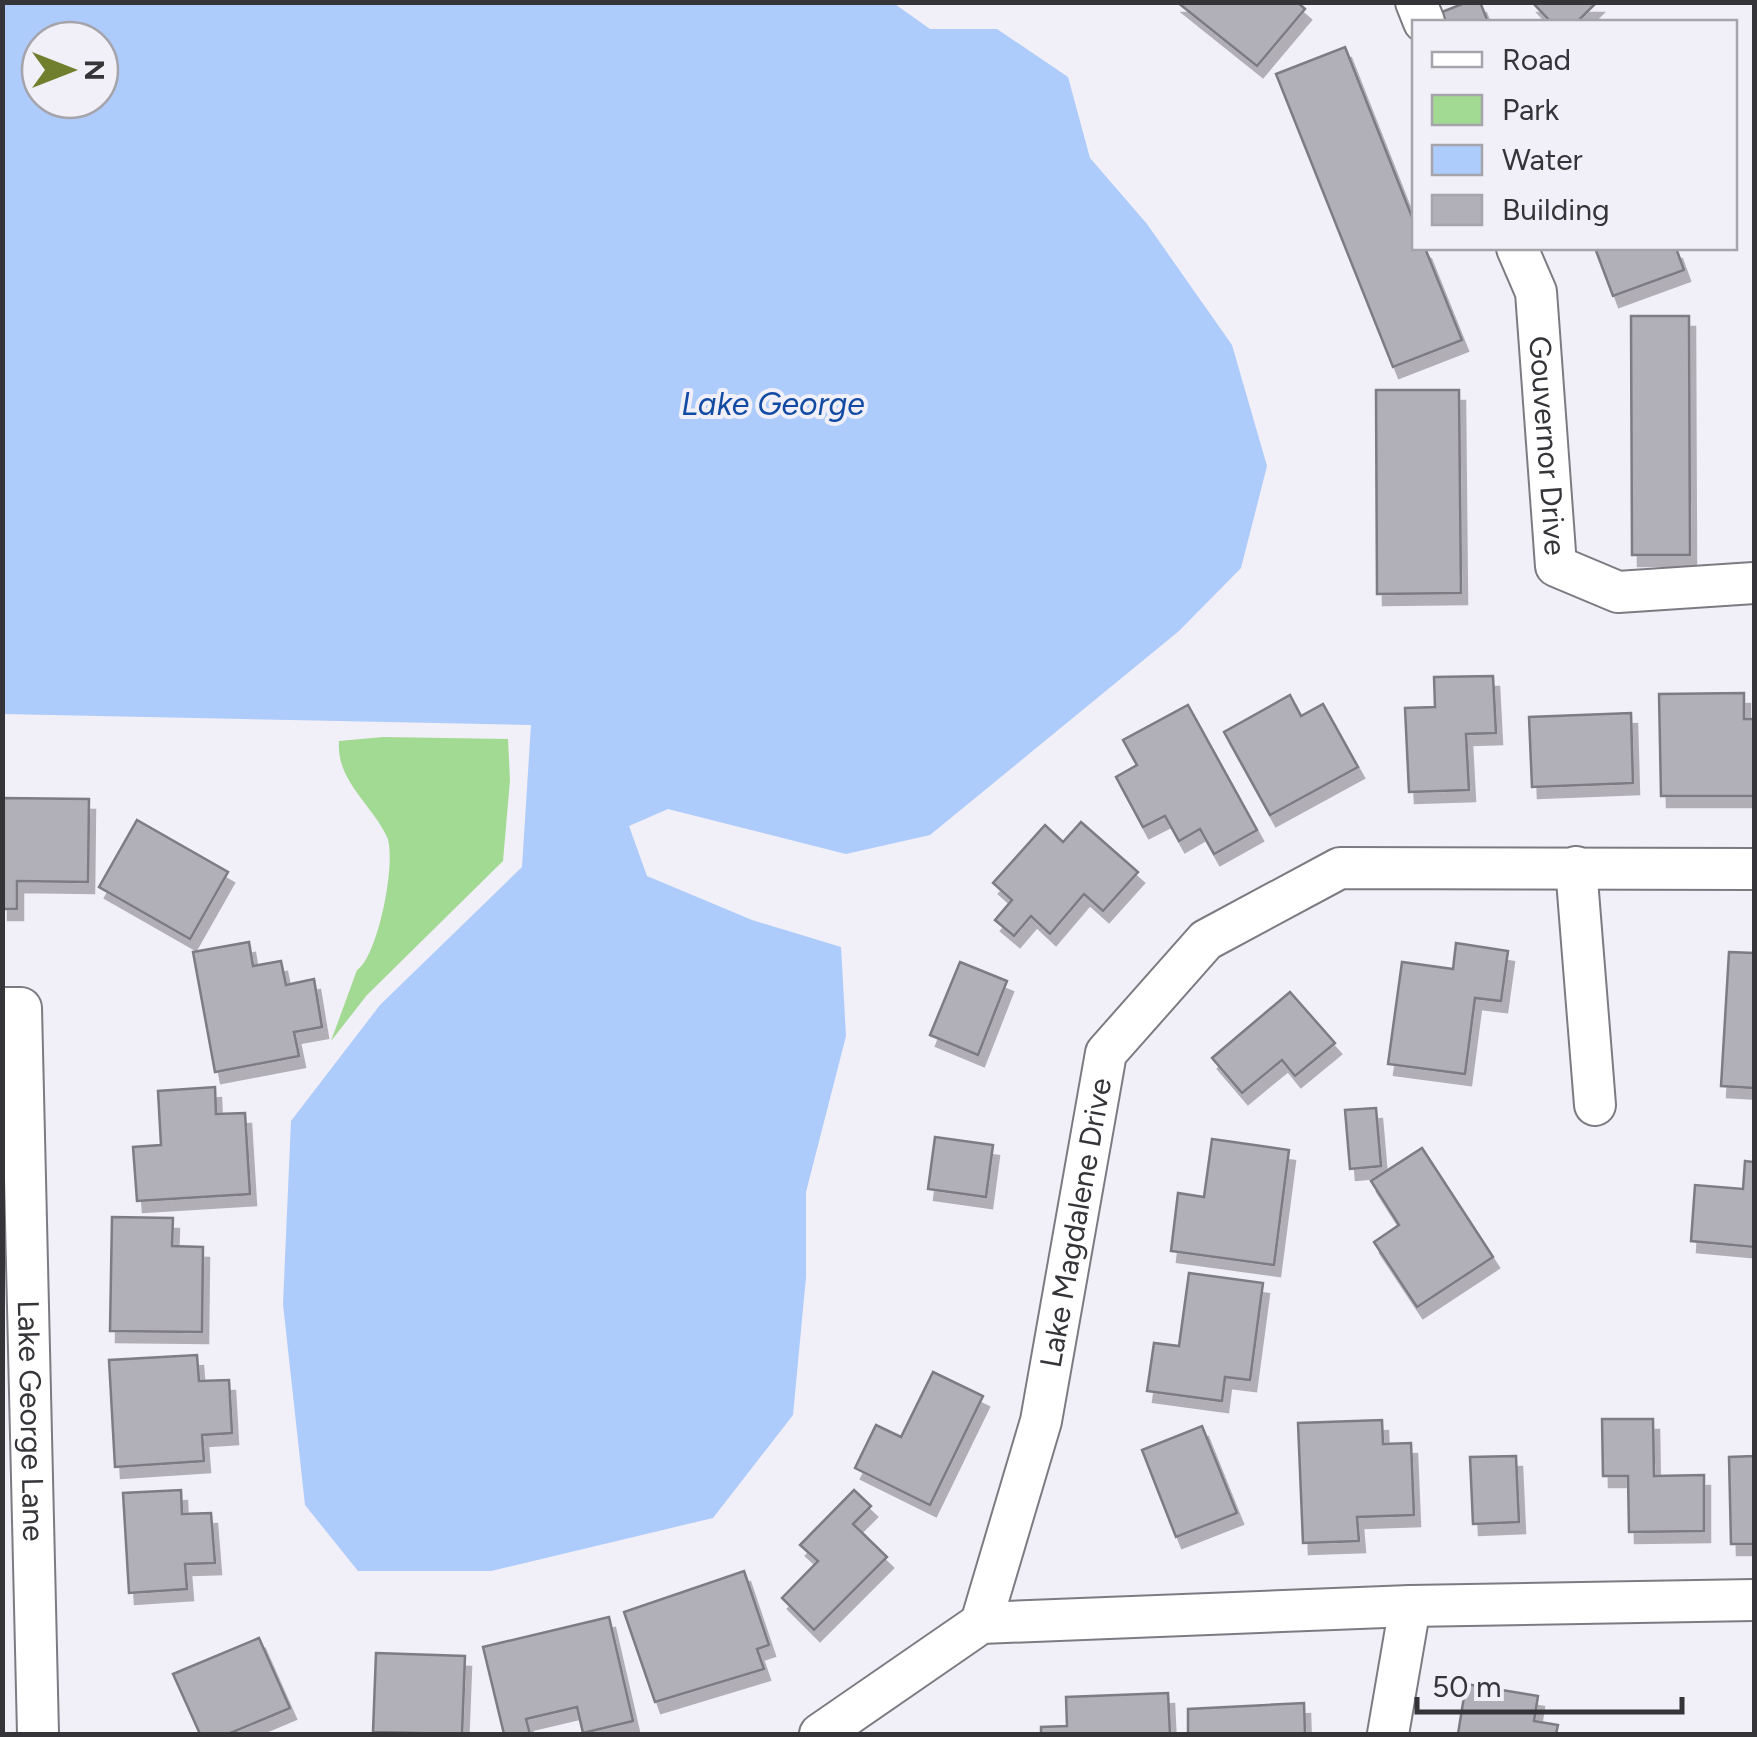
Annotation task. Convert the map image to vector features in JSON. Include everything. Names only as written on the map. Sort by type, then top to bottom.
[{"type":"street","name":"Gouvernor Drive","points":[[1518,250],[1536,292],[1556,566],[1618,592],[1754,583]]},
{"type":"street","points":[[1576,867],[1595,1105]]},
{"type":"street","name":"Lake Magdalene Drive","points":[[981,1623],[1040,1421],[1106,1052],[1206,940],[1340,868],[1754,869]]},
{"type":"street","name":"Lake George Lane","points":[[2,1008],[21,1008],[19,1522],[38,1734]]},
{"type":"street","points":[[820,1734],[981,1623],[1410,1606],[1754,1600]]},
{"type":"street","points":[[1388,1734],[1410,1606]]},
{"type":"green space","points":[[383,737],[508,739],[510,780],[503,861],[367,995],[331,1041],[357,970],[372,947],[384,907],[389,866],[387,837],[343,768],[339,741]]},
{"type":"water","name":"Lake George","points":[[892,2],[930,29],[997,29],[1068,77],[1090,158],[1147,224],[1232,345],[1267,466],[1241,568],[1179,631],[930,835],[846,854],[668,809],[629,826],[647,876],[752,920],[841,947],[846,1036],[806,1192],[806,1277],[793,1415],[713,1518],[491,1571],[358,1571],[305,1505],[283,1304],[291,1121],[380,1005],[522,867],[531,725],[3,714],[3,3]]},
{"type":"building","points":[[1177,2],[1297,2],[1305,9],[1257,66]]},
{"type":"building","points":[[1467,2],[1480,2],[1487,20],[1445,20],[1442,12]]},
{"type":"building","points":[[1532,2],[1597,2],[1579,20],[1549,20]]},
{"type":"building","points":[[1345,47],[1412,217],[1412,250],[1426,250],[1462,340],[1393,367],[1276,74]]},
{"type":"building","points":[[1596,250],[1677,250],[1684,270],[1613,296]]},
{"type":"building","points":[[1631,316],[1689,316],[1690,555],[1632,555]]},
{"type":"building","points":[[1376,390],[1459,390],[1461,593],[1377,594]]},
{"type":"building","points":[[1493,676],[1496,733],[1466,734],[1469,790],[1409,792],[1405,708],[1435,707],[1434,677]]},
{"type":"building","points":[[1744,693],[1744,719],[1754,719],[1754,796],[1661,796],[1659,694]]},
{"type":"building","points":[[1290,695],[1301,716],[1323,704],[1358,767],[1270,815],[1224,732]]},
{"type":"building","points":[[1188,705],[1257,830],[1214,854],[1200,829],[1179,841],[1165,816],[1143,827],[1116,777],[1137,765],[1123,740]]},
{"type":"building","points":[[1631,713],[1633,783],[1532,787],[1529,717]]},
{"type":"building","points":[[2,798],[89,799],[88,882],[17,881],[17,909],[2,909]]},
{"type":"building","points":[[137,820],[228,872],[190,939],[99,887]]},
{"type":"building","points":[[1081,822],[1138,872],[1103,911],[1084,894],[1050,934],[1031,916],[1014,936],[995,920],[1012,900],[993,883],[1045,825],[1063,842]]},
{"type":"building","points":[[249,942],[253,966],[281,961],[286,985],[314,979],[322,1027],[294,1032],[299,1056],[215,1072],[193,952]]},
{"type":"building","points":[[1456,943],[1508,951],[1501,1001],[1475,998],[1465,1074],[1388,1064],[1402,962],[1453,969]]},
{"type":"building","points":[[1729,952],[1754,953],[1754,1088],[1721,1086]]},
{"type":"building","points":[[960,962],[1007,981],[978,1055],[930,1035]]},
{"type":"building","points":[[1290,992],[1335,1043],[1295,1076],[1282,1060],[1242,1093],[1212,1058]]},
{"type":"building","points":[[215,1087],[216,1114],[245,1113],[250,1194],[137,1201],[133,1147],[161,1145],[158,1091]]},
{"type":"building","points":[[1376,1108],[1381,1166],[1350,1169],[1345,1110]]},
{"type":"building","points":[[935,1137],[993,1145],[986,1197],[928,1189]]},
{"type":"building","points":[[1212,1139],[1289,1150],[1274,1265],[1171,1251],[1178,1193],[1204,1197]]},
{"type":"building","points":[[1422,1148],[1493,1257],[1417,1307],[1374,1242],[1399,1225],[1371,1181]]},
{"type":"building","points":[[1745,1161],[1754,1162],[1754,1247],[1691,1241],[1695,1185],[1743,1189]]},
{"type":"building","points":[[112,1217],[173,1218],[172,1246],[203,1247],[202,1332],[110,1331]]},
{"type":"building","points":[[1189,1273],[1263,1283],[1250,1380],[1225,1377],[1222,1401],[1147,1391],[1154,1343],[1179,1346]]},
{"type":"building","points":[[197,1355],[199,1381],[229,1380],[232,1433],[202,1435],[204,1461],[115,1467],[109,1360]]},
{"type":"building","points":[[933,1372],[983,1396],[930,1505],[855,1468],[876,1425],[901,1437]]},
{"type":"building","points":[[1602,1419],[1653,1419],[1654,1476],[1704,1475],[1704,1531],[1629,1532],[1628,1476],[1603,1476]]},
{"type":"building","points":[[1382,1420],[1383,1444],[1411,1443],[1414,1515],[1357,1517],[1359,1541],[1303,1543],[1298,1423]]},
{"type":"building","points":[[1202,1426],[1237,1513],[1176,1537],[1142,1450]]},
{"type":"building","points":[[1516,1456],[1519,1522],[1473,1524],[1470,1457]]},
{"type":"building","points":[[1754,1456],[1754,1544],[1731,1544],[1729,1457]]},
{"type":"building","points":[[181,1490],[182,1514],[211,1513],[215,1563],[185,1564],[187,1589],[129,1593],[123,1493]]},
{"type":"building","points":[[854,1490],[871,1506],[853,1524],[887,1557],[814,1630],[782,1598],[818,1561],[800,1545]]},
{"type":"building","points":[[744,1571],[769,1645],[757,1649],[764,1669],[655,1702],[624,1612]]},
{"type":"building","points":[[609,1617],[633,1721],[583,1733],[577,1707],[526,1719],[530,1734],[504,1734],[483,1647]]},
{"type":"building","points":[[259,1638],[290,1708],[228,1734],[200,1734],[173,1674]]},
{"type":"building","points":[[376,1653],[465,1656],[462,1734],[373,1732]]},
{"type":"building","points":[[1466,1684],[1538,1696],[1534,1721],[1558,1725],[1556,1734],[1458,1734]]},
{"type":"building","points":[[1168,1693],[1170,1734],[1041,1734],[1041,1727],[1067,1726],[1066,1697]]},
{"type":"building","points":[[1304,1703],[1305,1734],[1188,1734],[1188,1709]]}]
